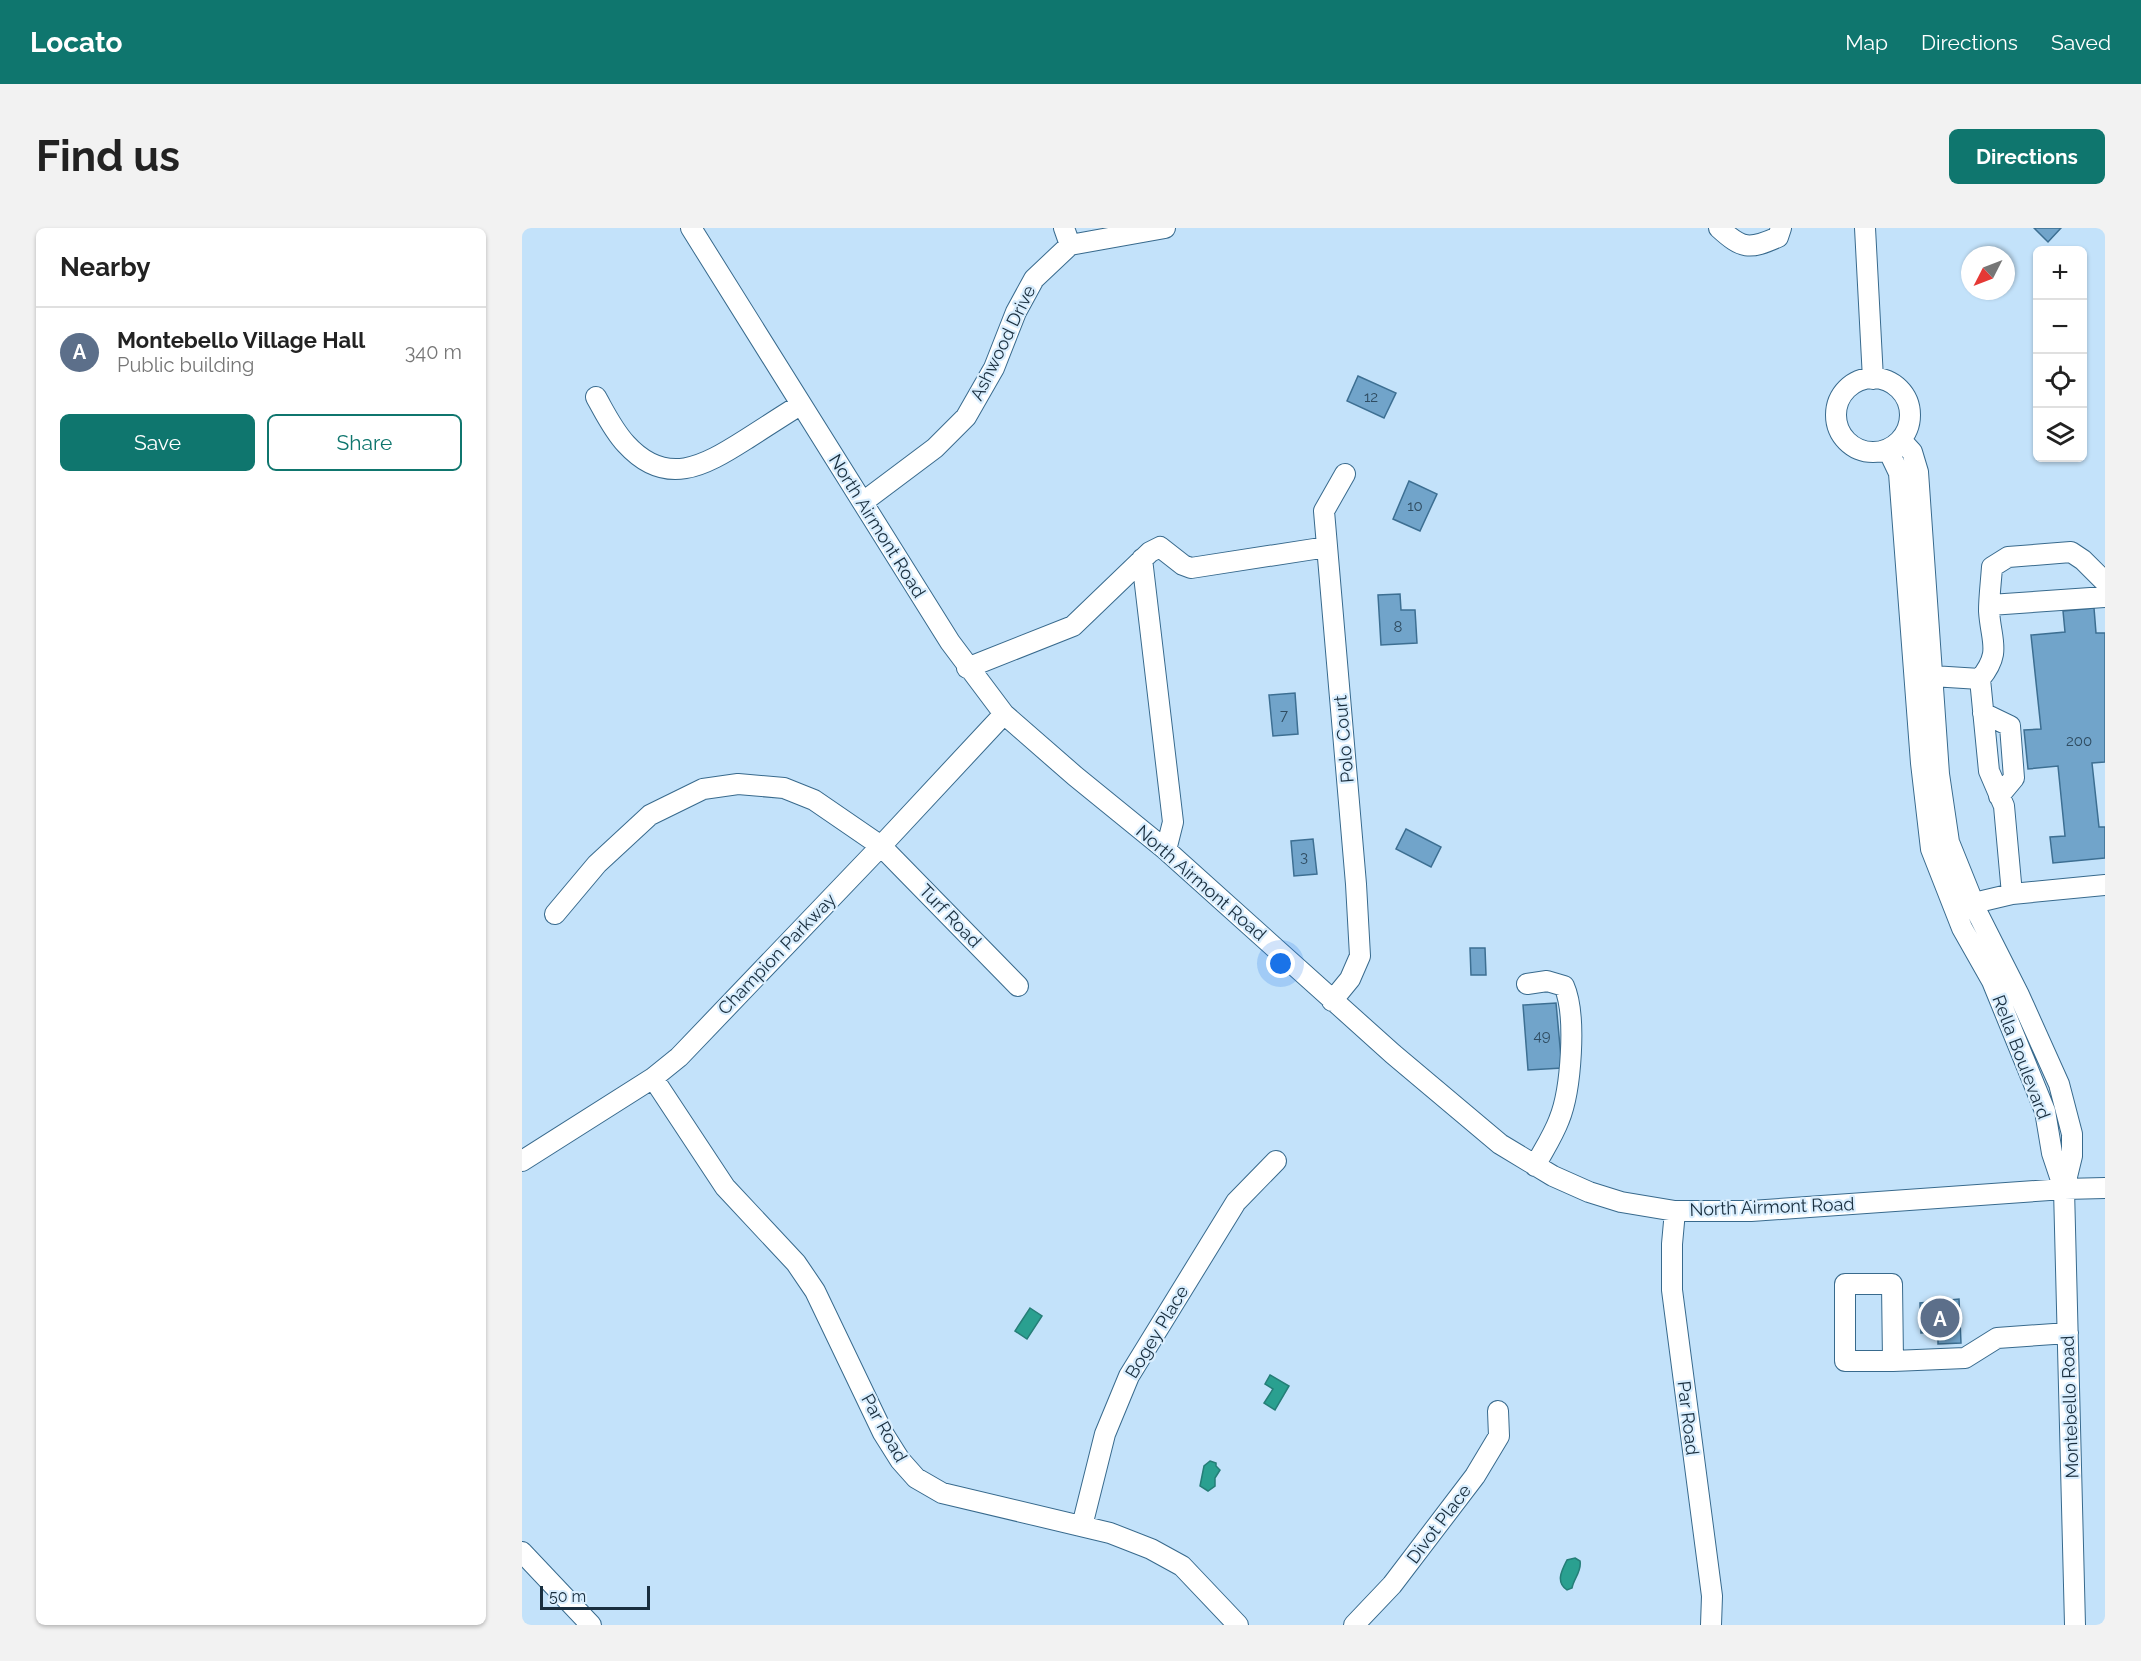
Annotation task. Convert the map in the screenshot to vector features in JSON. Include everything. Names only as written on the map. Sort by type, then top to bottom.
[{"type":"street","name":"North Airmont Road","points":[[691,228],[800,405],[968,668],[1004,714],[1166,850],[1332,1001],[1485,1134],[1535,1166],[1589,1192],[1621,1202],[1675,1211],[1750,1211],[2105,1188]]},
{"type":"street","name":"Ashwood Drive","points":[[862,502],[935,448],[966,417],[994,368],[1016,312],[1034,279],[1067,237],[1165,228]]},
{"type":"street","points":[[1719,228],[1736,243],[1758,246],[1778,237],[1781,228]]},
{"type":"street","points":[[1865,228],[1873,379]]},
{"type":"street","points":[[1865,379],[1890,382],[1903,393],[1909,403],[1911,416],[1908,429],[1894,445],[1874,453],[1864,452],[1844,438],[1836,420],[1838,403],[1853,384],[1865,379]]},
{"type":"street","points":[[596,397],[612,426],[626,445],[662,469],[688,468],[711,461],[800,405]]},
{"type":"street","name":"Rella Boulevard","points":[[1894,445],[1912,452],[1918,472],[1921,763],[1931,849],[1962,928],[2000,977],[2060,1084],[2072,1134],[2072,1156],[2064,1189]]},
{"type":"street","name":"Polo Court","points":[[1332,1001],[1350,979],[1360,956],[1355,872],[1324,512],[1345,474]]},
{"type":"street","points":[[968,668],[1073,626],[1150,552],[1160,547],[1183,565],[1191,568],[1327,547]]},
{"type":"street","points":[[2012,894],[2004,806],[1989,771],[1980,679],[1991,666],[1995,653],[1990,605],[1992,567],[2007,557],[2071,552],[2083,560],[2105,582]]},
{"type":"street","points":[[1143,559],[1173,822],[1166,850]]},
{"type":"street","points":[[1990,605],[2105,597]]},
{"type":"street","name":"Rella Boulevard","points":[[1918,609],[1932,676],[1939,774],[1951,845],[2000,977]]},
{"type":"street","points":[[1932,676],[1980,679]]},
{"type":"street","name":"Champion Parkway","points":[[522,1161],[652,1078],[679,1057],[1004,714]]},
{"type":"street","name":"Turf Road","points":[[555,914],[597,864],[650,815],[703,789],[738,784],[784,788],[814,800],[881,846],[1018,986]]},
{"type":"street","points":[[1931,849],[1951,845]]},
{"type":"street","points":[[1974,903],[2012,894],[2105,885]]},
{"type":"street","points":[[1527,984],[1547,981],[1564,986],[1569,1019],[1569,1081],[1560,1120],[1535,1166]]},
{"type":"street","name":"Par Road","points":[[652,1078],[725,1187],[796,1263],[815,1290],[883,1433],[900,1460],[916,1478],[942,1493],[1110,1533],[1151,1549],[1182,1566],[1238,1625]]},
{"type":"street","name":"Bogey Place","points":[[1082,1526],[1105,1434],[1129,1376],[1236,1202],[1276,1161]]},
{"type":"street","name":"Montebello Road","points":[[2064,1189],[2075,1625]]},
{"type":"street","name":"Par Road","points":[[1675,1211],[1672,1290],[1712,1596],[1711,1625]]},
{"type":"street","points":[[1893,1360],[1892,1284],[1845,1284],[1845,1361],[1893,1360],[1965,1358],[1997,1338],[2068,1333]]},
{"type":"street","name":"Divot Place","points":[[1354,1625],[1392,1585],[1475,1476],[1499,1436],[1498,1411]]},
{"type":"street","points":[[522,1552],[591,1625]]},
{"type":"shaded area","points":[[1030,1308],[1042,1316],[1027,1339],[1015,1331]]},
{"type":"shaded area","points":[[1270,1375],[1289,1386],[1275,1410],[1264,1403],[1273,1389],[1265,1384]]},
{"type":"shaded area","points":[[1210,1461],[1216,1463],[1220,1470],[1215,1478],[1215,1486],[1208,1491],[1200,1486],[1204,1466]]},
{"type":"shaded area","points":[[1575,1558],[1580,1561],[1580,1568],[1572,1588],[1567,1590],[1560,1580],[1563,1568],[1567,1560]]},
{"type":"building","points":[[2034,228],[2061,228],[2048,242]]},
{"type":"building","points":[[1358,376],[1396,393],[1384,418],[1347,401]]},
{"type":"building","points":[[1409,481],[1437,494],[1420,531],[1393,519]]},
{"type":"building","points":[[1400,594],[1401,610],[1415,610],[1417,643],[1381,645],[1378,595]]},
{"type":"building","points":[[2094,608],[2096,633],[2105,633],[2105,762],[2092,763],[2099,827],[2105,827],[2105,858],[2053,863],[2050,837],[2065,836],[2058,766],[2028,769],[2024,730],[2041,729],[2031,635],[2065,632],[2063,611]]},
{"type":"building","points":[[1295,693],[1298,734],[1273,736],[1269,695]]},
{"type":"building","points":[[1406,829],[1441,847],[1431,867],[1396,849]]},
{"type":"building","points":[[1313,839],[1317,874],[1294,876],[1291,841]]},
{"type":"building","points":[[1470,948],[1485,948],[1486,975],[1471,975]]},
{"type":"building","points":[[1556,1003],[1562,1068],[1528,1070],[1523,1005]]},
{"type":"building","points":[[1959,1299],[1961,1343],[1938,1344],[1938,1332],[1921,1333],[1920,1303]]},
{"type":"place","name":"Montebello Village Hall","points":[[1940,1318]]}]
